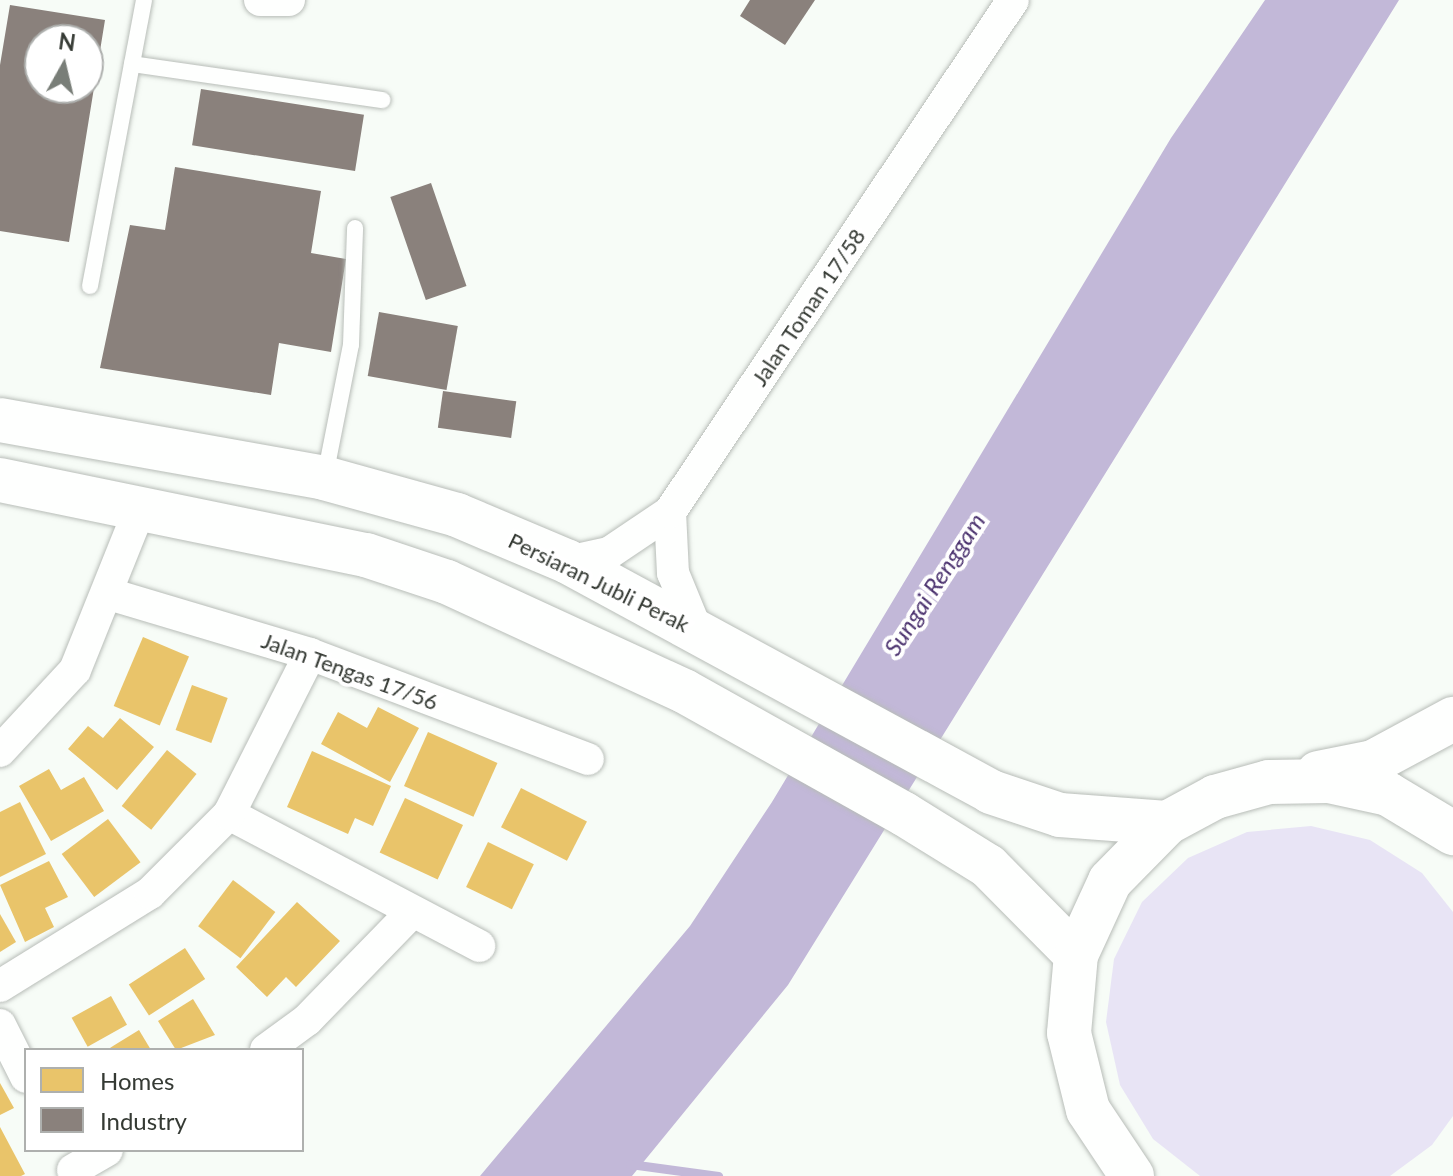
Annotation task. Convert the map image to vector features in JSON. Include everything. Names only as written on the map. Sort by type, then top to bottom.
[{"type":"main road","name":"Persiaran Jubli Perak","points":[[0,420],[324,478],[457,515],[568,562],[927,761],[1060,815],[1167,823]]},
{"type":"main road","points":[[0,480],[141,506],[366,555],[447,582],[684,691],[904,814],[988,866],[1076,955]]},
{"type":"main road","points":[[1132,1176],[1088,1110],[1073,1049],[1076,955],[1110,881],[1167,823],[1215,797],[1269,782],[1373,762],[1453,719]]},
{"type":"main road","points":[[1269,782],[1329,781],[1388,794],[1453,833]]},
{"type":"street","points":[[260,0],[289,0]]},
{"type":"street","name":"Jalan Toman 17/58","points":[[670,512],[1013,0]]},
{"type":"street","points":[[0,751],[75,670],[109,594],[141,506]]},
{"type":"street","points":[[568,562],[609,553],[670,512]]},
{"type":"street","points":[[670,512],[673,573],[713,640]]},
{"type":"street","name":"Jalan Tengas 17/56","points":[[109,594],[310,654],[588,759]]},
{"type":"street","points":[[0,986],[150,893],[229,814],[310,654]]},
{"type":"street","points":[[229,814],[411,913],[479,946]]},
{"type":"street","points":[[269,1048],[307,1020],[411,913]]},
{"type":"street","points":[[0,1025],[24,1073]]},
{"type":"street","points":[[70,1165],[102,1152]]},
{"type":"lane","points":[[90,286],[144,0]]},
{"type":"lane","points":[[132,64],[382,100]]},
{"type":"lane","points":[[324,478],[351,345],[355,228]]},
{"type":"shaded area","points":[[1311,826],[1370,840],[1422,873],[1453,912],[1453,1116],[1432,1145],[1390,1176],[1200,1176],[1153,1139],[1120,1085],[1106,1022],[1114,959],[1142,902],[1188,858],[1247,832]]},
{"type":"water","name":"Sungai Renggam","points":[[1265,0],[1399,0],[788,985],[632,1176],[480,1176],[690,926],[772,802],[1171,138]]},
{"type":"building: Homes","points":[[143,637],[189,657],[160,726],[114,706]]},
{"type":"building: Homes","points":[[192,685],[228,698],[211,743],[176,730]]},
{"type":"building: Homes","points":[[378,707],[419,728],[390,782],[321,744],[338,712],[367,728]]},
{"type":"building: Homes","points":[[120,718],[154,747],[117,790],[68,749],[88,726],[103,738]]},
{"type":"building: Homes","points":[[428,732],[497,763],[473,817],[404,786]]},
{"type":"building: Homes","points":[[167,750],[197,774],[151,830],[122,806]]},
{"type":"building: Homes","points":[[312,751],[391,786],[373,826],[355,818],[348,834],[287,807]]},
{"type":"building: Homes","points":[[49,769],[61,790],[84,777],[104,811],[51,841],[19,786]]},
{"type":"building: Homes","points":[[521,788],[587,822],[567,861],[501,827]]},
{"type":"building: Homes","points":[[405,798],[463,825],[438,879],[380,852]]},
{"type":"building: Homes","points":[[20,802],[46,854],[0,877],[0,812]]},
{"type":"building: Homes","points":[[108,819],[140,862],[94,897],[62,854]]},
{"type":"building: Homes","points":[[488,842],[534,864],[512,909],[466,887]]},
{"type":"building: Homes","points":[[49,861],[68,897],[45,908],[54,927],[25,942],[0,885]]},
{"type":"building: Homes","points":[[233,880],[275,912],[240,958],[198,926]]},
{"type":"building: Homes","points":[[297,902],[340,941],[296,987],[286,977],[267,997],[236,967]]},
{"type":"building: Homes","points":[[0,914],[16,942],[0,952]]},
{"type":"building: Homes","points":[[185,948],[205,979],[149,1016],[129,984]]},
{"type":"building: Homes","points":[[111,996],[127,1025],[88,1047],[72,1018]]},
{"type":"building: Homes","points":[[193,999],[215,1035],[175,1048],[158,1021]]},
{"type":"building: Homes","points":[[139,1030],[150,1048],[110,1048]]},
{"type":"building: Homes","points":[[0,1083],[14,1108],[0,1115]]},
{"type":"building: Homes","points":[[0,1127],[25,1174],[21,1176],[0,1176]]},
{"type":"building: Industry","points":[[750,0],[815,0],[785,45],[740,16]]},
{"type":"building: Industry","points":[[10,5],[105,20],[104,26],[24,24],[24,104],[91,104],[69,242],[0,231],[0,65]]},
{"type":"building: Industry","points":[[201,89],[364,115],[355,171],[192,145]]},
{"type":"building: Industry","points":[[175,167],[321,191],[311,253],[346,259],[331,352],[279,343],[271,395],[100,368],[130,225],[165,230]]},
{"type":"building: Industry","points":[[431,183],[466,286],[426,300],[390,197]]},
{"type":"building: Industry","points":[[379,312],[458,326],[446,390],[368,376]]},
{"type":"building: Industry","points":[[443,391],[516,401],[511,438],[438,428]]},
{"type":"waterway","points":[[630,1164],[718,1176]]}]
